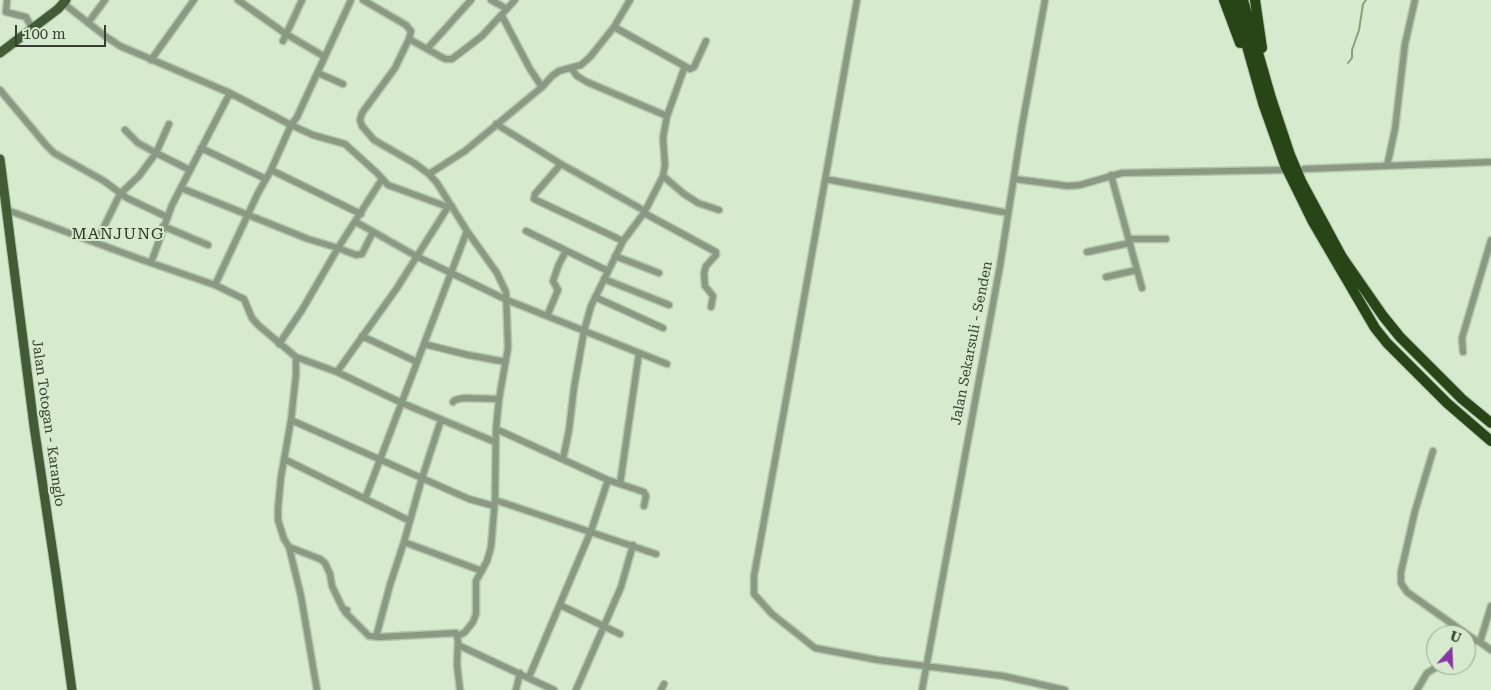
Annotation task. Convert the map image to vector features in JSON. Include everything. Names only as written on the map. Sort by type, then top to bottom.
[{"type":"highway","points":[[1224,0],[1301,181],[1342,257],[1400,337],[1462,399],[1491,423]]},
{"type":"highway","points":[[1234,0],[1286,165],[1298,194],[1313,222],[1375,328],[1387,343],[1447,403],[1491,441]]},
{"type":"highway","points":[[1243,0],[1267,100]]},
{"type":"highway","points":[[1255,0],[1267,100]]},
{"type":"main road","points":[[0,53],[65,2]]},
{"type":"main road","name":"Jalan Totogan - Karanglo","points":[[0,159],[34,426],[72,690]]},
{"type":"street","points":[[7,0],[6,12],[26,17],[32,28]]},
{"type":"street","points":[[88,23],[105,0]]},
{"type":"street","points":[[151,60],[194,0]]},
{"type":"street","points":[[238,0],[284,38],[325,57]]},
{"type":"street","points":[[284,38],[302,0]]},
{"type":"street","points":[[215,285],[291,125],[297,118],[350,0]]},
{"type":"street","points":[[363,0],[409,27],[410,31],[409,39],[395,68],[365,108],[360,120],[364,130],[374,140],[408,159],[429,174],[442,190],[450,206],[501,278],[507,300],[508,348],[496,429],[491,547],[487,561],[475,585],[476,614],[469,627],[458,636]]},
{"type":"street","points":[[427,49],[471,0]]},
{"type":"street","points":[[491,0],[508,9]]},
{"type":"street","points":[[409,39],[445,60],[452,59],[482,36],[515,0]]},
{"type":"street","points":[[429,174],[465,151],[542,87],[552,76],[559,71],[581,65],[590,57],[614,27],[630,0]]},
{"type":"street","points":[[857,0],[754,576],[754,594],[772,614],[815,648],[878,660],[1003,676],[1065,690]]},
{"type":"street","name":"Jalan Sekarsuli - Senden","points":[[922,690],[1015,179],[1022,126],[1045,0]]},
{"type":"street","points":[[1387,166],[1395,129],[1403,55],[1415,0]]},
{"type":"street","points":[[65,2],[112,41],[230,94],[291,125],[321,138],[345,144],[386,184],[450,206]]},
{"type":"street","points":[[502,16],[530,69],[542,87]]},
{"type":"street","points":[[614,27],[690,68],[694,67],[706,42]]},
{"type":"street","points":[[563,458],[584,331],[595,297],[615,256],[623,241],[645,212],[663,176],[665,165],[663,138],[667,116],[685,66]]},
{"type":"street","points":[[571,68],[577,76],[587,82],[667,116]]},
{"type":"street","points":[[318,73],[343,84]]},
{"type":"street","points":[[0,90],[54,153],[104,181],[120,194],[167,217]]},
{"type":"street","points":[[151,263],[167,217],[230,94]]},
{"type":"street","points":[[96,243],[120,194],[138,176],[156,153],[169,124]]},
{"type":"street","points":[[496,124],[561,164],[716,253],[706,266],[704,273],[705,286],[713,296],[711,307]]},
{"type":"street","points":[[125,130],[138,143],[190,170]]},
{"type":"street","points":[[201,148],[266,179]]},
{"type":"street","points":[[1304,169],[1491,162]]},
{"type":"street","points":[[561,164],[535,194],[534,199],[623,241]]},
{"type":"street","points":[[271,170],[361,214]]},
{"type":"street","points":[[1015,179],[1075,186],[1122,173],[1283,170]]},
{"type":"street","points":[[1111,175],[1142,288]]},
{"type":"street","points":[[663,176],[698,203],[719,210]]},
{"type":"street","points":[[279,344],[302,310],[338,248],[382,179]]},
{"type":"street","points":[[825,179],[1008,213]]},
{"type":"street","points":[[181,188],[308,239],[361,256],[373,232]]},
{"type":"street","points":[[337,372],[397,288],[450,206]]},
{"type":"street","points":[[7,210],[215,285],[244,299],[255,322],[296,357],[337,372],[402,403],[495,442]]},
{"type":"street","points":[[356,222],[416,256],[507,300],[667,364]]},
{"type":"street","points":[[163,226],[208,245]]},
{"type":"street","points":[[365,499],[467,231]]},
{"type":"street","points":[[526,231],[608,271]]},
{"type":"street","points":[[1087,252],[1129,241],[1166,239]]},
{"type":"street","points":[[1463,352],[1462,338],[1491,240]]},
{"type":"street","points":[[547,316],[558,290],[553,281],[566,251]]},
{"type":"street","points":[[615,256],[659,273]]},
{"type":"street","points":[[1106,277],[1137,270]]},
{"type":"street","points":[[604,279],[669,305]]},
{"type":"street","points":[[595,297],[663,328]]},
{"type":"street","points":[[362,336],[417,362]]},
{"type":"street","points":[[424,344],[506,362]]},
{"type":"street","points":[[620,484],[639,353]]},
{"type":"street","points":[[296,357],[291,420],[279,490],[278,513],[282,533],[289,547],[301,596],[317,690]]},
{"type":"street","points":[[453,402],[463,398],[499,399]]},
{"type":"street","points":[[291,420],[470,499],[494,503],[591,531],[656,554]]},
{"type":"street","points":[[376,637],[422,478],[441,420]]},
{"type":"street","points":[[496,429],[608,480],[645,493],[644,506]]},
{"type":"street","points":[[1433,451],[1401,572],[1401,583],[1407,592],[1491,650]]},
{"type":"street","points":[[284,459],[410,521]]},
{"type":"street","points":[[529,677],[591,531],[608,480]]},
{"type":"street","points":[[404,542],[482,571]]},
{"type":"street","points":[[576,690],[623,581],[633,545]]},
{"type":"street","points":[[289,547],[320,559],[325,563],[342,609],[347,610],[345,612],[366,633],[376,637],[455,632],[458,636],[457,665],[460,690]]},
{"type":"street","points":[[560,605],[620,634]]},
{"type":"street","points":[[1477,641],[1491,606]]},
{"type":"street","points":[[458,645],[554,690]]},
{"type":"street","points":[[516,690],[520,673]]},
{"type":"street","points":[[1417,690],[1426,675]]},
{"type":"waterway","points":[[1348,63],[1352,58],[1352,50],[1359,30],[1363,4],[1366,0]]},
{"type":"district","name":"MANJUNG","points":[[118,234]]}]
